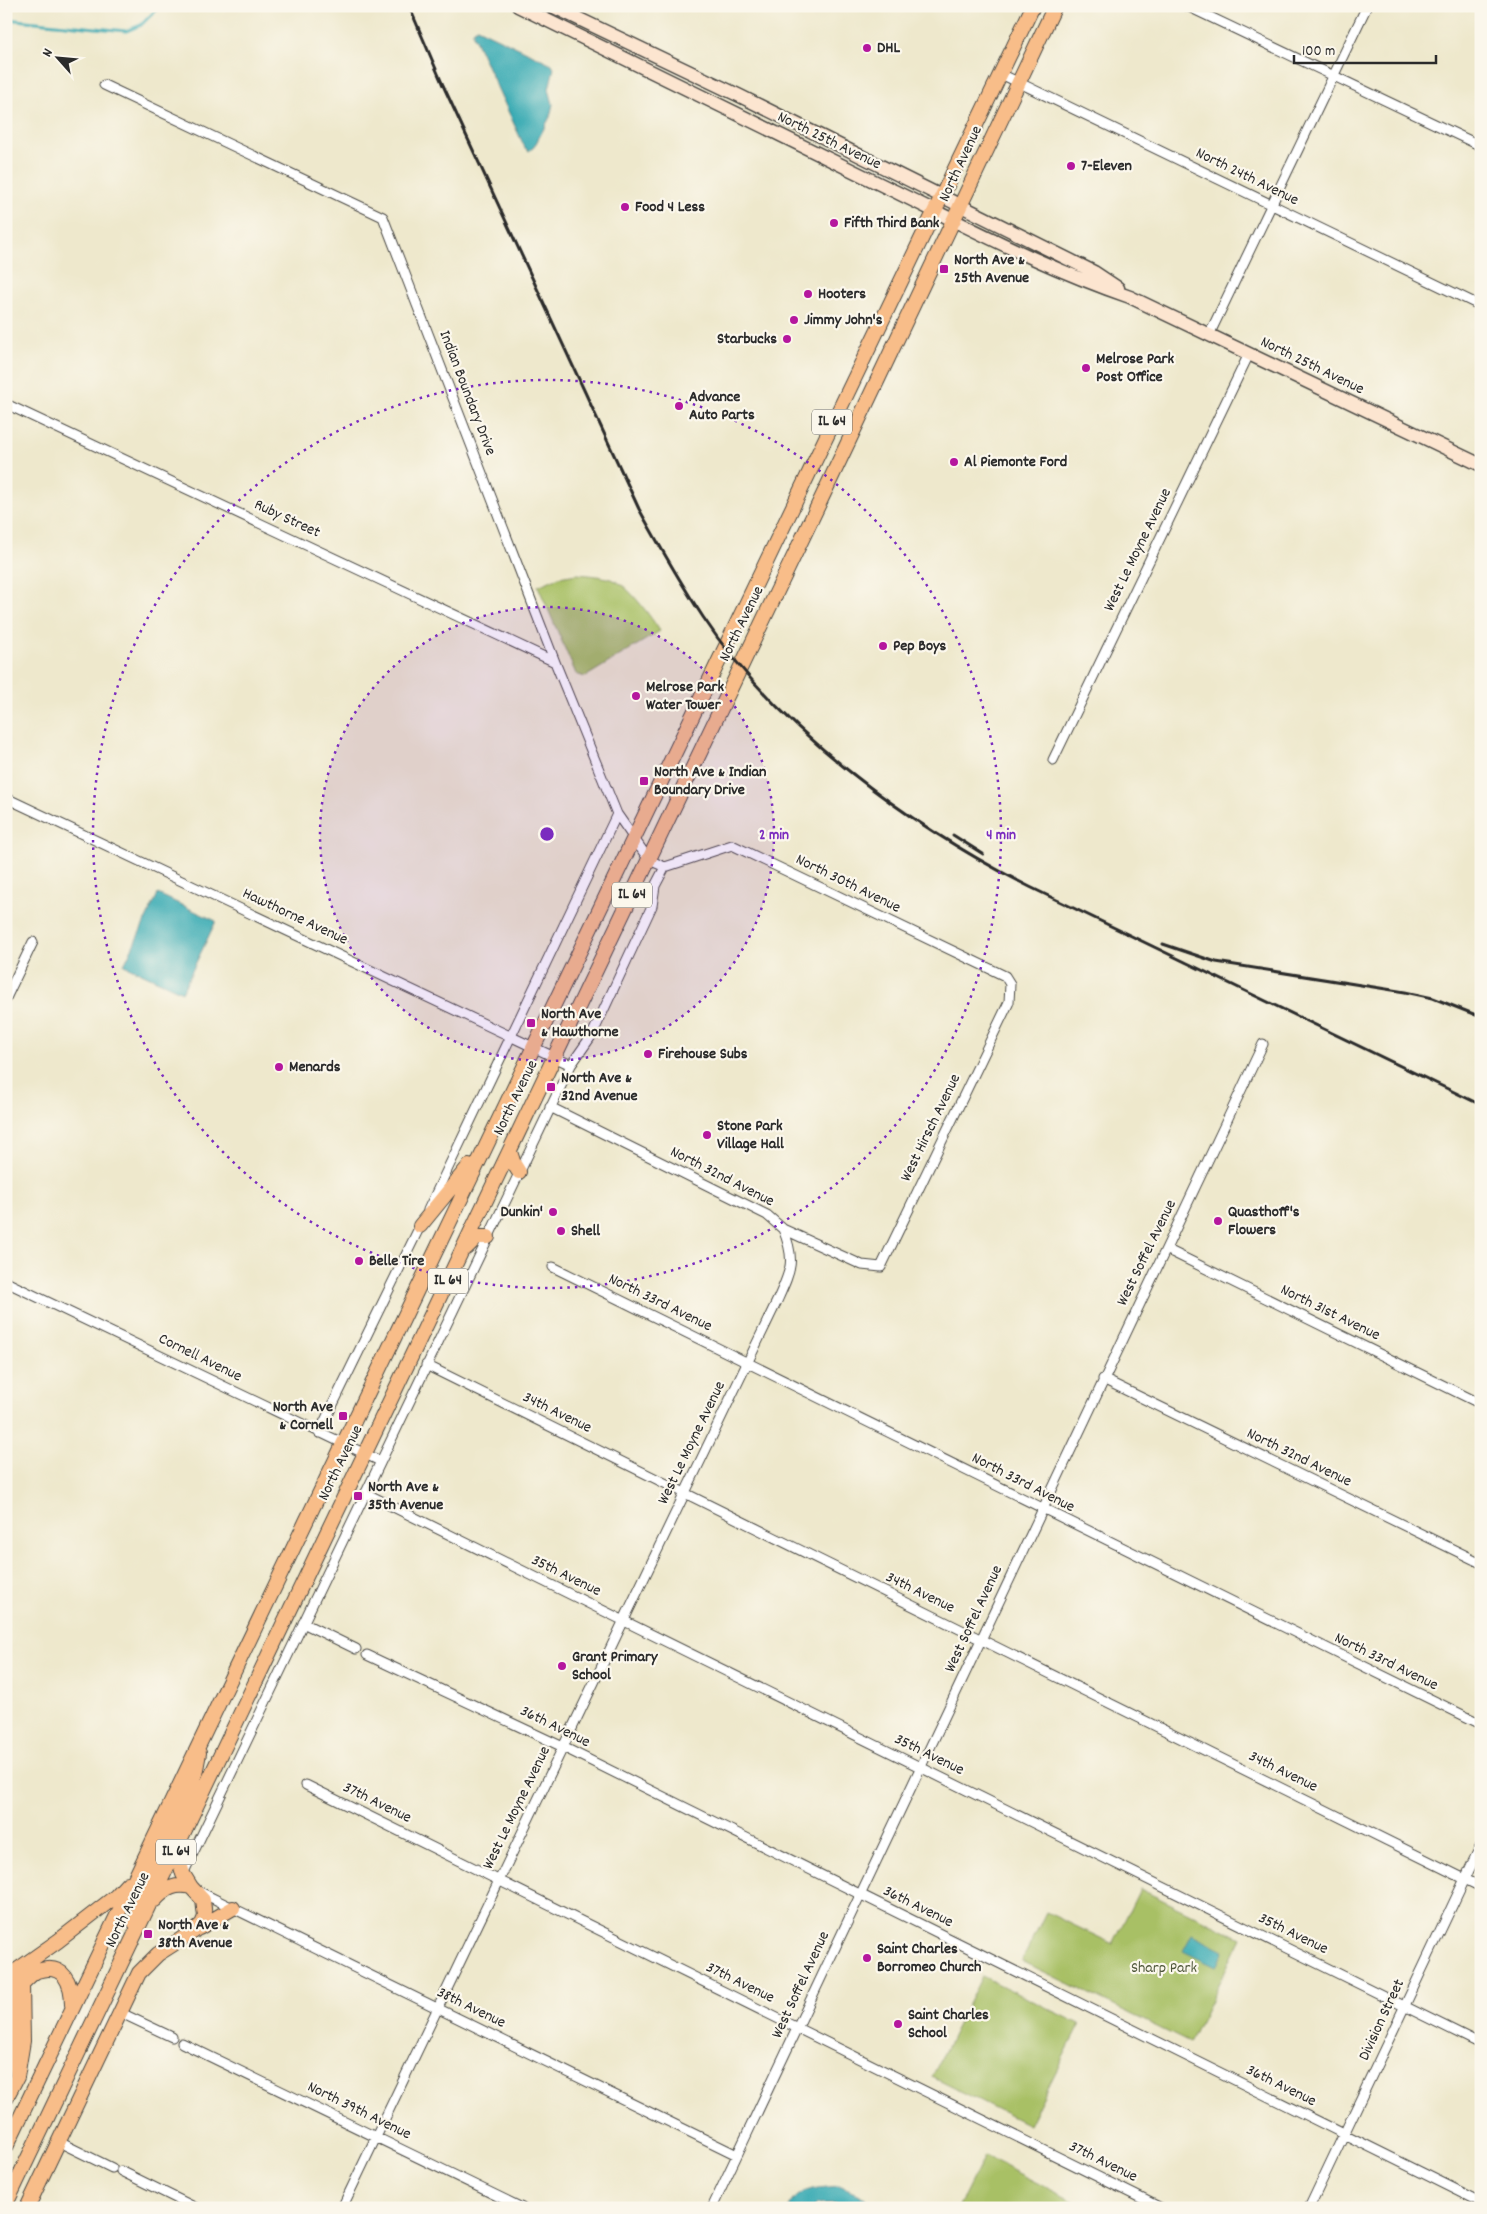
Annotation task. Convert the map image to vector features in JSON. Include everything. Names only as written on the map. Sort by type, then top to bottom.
[{"type":"main road","name":"North 25th Avenue","points":[[518,6],[935,212],[1073,277],[1130,296]]},
{"type":"main road","name":"North 25th Avenue","points":[[552,6],[723,88],[1094,272],[1130,296],[1209,335],[1480,463]]},
{"type":"main road","name":"North Avenue","points":[[6,2147],[342,1443],[1033,6]]},
{"type":"main road","name":"North Avenue","points":[[6,2204],[896,343],[1054,6]]},
{"type":"main road","points":[[876,334],[896,343]]},
{"type":"main road","points":[[839,409],[860,418]]},
{"type":"main road","points":[[420,1226],[467,1170],[490,1136]]},
{"type":"main road","points":[[510,1152],[519,1172]]},
{"type":"main road","points":[[462,1252],[477,1237],[492,1239]]},
{"type":"main road","points":[[127,1953],[145,1885],[193,1784],[198,1766],[199,1742]]},
{"type":"main road","points":[[180,1843],[178,1856],[184,1882],[203,1900],[205,1908],[202,1924],[194,1931]]},
{"type":"main road","points":[[17,2077],[9,1986],[17,1970],[116,1896],[137,1873]]},
{"type":"main road","points":[[150,1906],[169,1888],[184,1882]]},
{"type":"main road","points":[[27,2208],[119,2012],[132,1986],[147,1963],[170,1945],[233,1908]]},
{"type":"main road","points":[[6,2098],[17,2077],[23,2041],[22,1984],[36,1972],[54,1969],[67,1977],[72,1990],[72,2008]]},
{"type":"street","points":[[1187,6],[1481,146]]},
{"type":"street","points":[[1209,335],[1367,6]]},
{"type":"street","name":"North 24th Avenue","points":[[1001,74],[1481,306]]},
{"type":"street","name":"Indian Boundary Drive","points":[[104,85],[383,217],[555,662],[617,814],[649,860]]},
{"type":"street","name":"West Le Moyne Avenue","points":[[1053,760],[1249,354]]},
{"type":"street","name":"Ruby Street","points":[[6,404],[555,662]]},
{"type":"street","name":"Hawthorne Avenue","points":[[6,798],[511,1035],[570,1065]]},
{"type":"street","name":"North Avenue","points":[[319,1432],[420,1226],[617,814]]},
{"type":"street","name":"North 30th Avenue","points":[[664,867],[732,845],[1005,976],[1010,984],[1009,1002]]},
{"type":"street","points":[[184,1882],[380,1461],[426,1365],[492,1239],[519,1172],[570,1065],[592,1035],[648,913],[655,886],[664,867],[649,860]]},
{"type":"street","points":[[6,998],[33,942]]},
{"type":"street","name":"West Hirsch Avenue","points":[[881,1267],[1009,1002]]},
{"type":"street","name":"West Soffel Avenue","points":[[712,2208],[1263,1044]]},
{"type":"street","name":"North 32nd Avenue","points":[[550,1107],[767,1215],[783,1229],[862,1265],[881,1267]]},
{"type":"street","name":"West Le Moyne Avenue","points":[[342,2208],[791,1270],[790,1248],[783,1229]]},
{"type":"street","name":"North 31st Avenue","points":[[1166,1249],[1481,1404]]},
{"type":"street","name":"North 33rd Avenue","points":[[553,1267],[1042,1510],[1481,1724]]},
{"type":"street","name":"Cornell Avenue","points":[[6,1282],[380,1461]]},
{"type":"street","name":"34th Avenue","points":[[426,1365],[1481,1887]]},
{"type":"street","name":"North 32nd Avenue","points":[[1104,1379],[1481,1563]]},
{"type":"street","name":"35th Avenue","points":[[365,1493],[1481,2044]]},
{"type":"street","points":[[303,1623],[356,1649]]},
{"type":"street","name":"36th Avenue","points":[[367,1655],[563,1747],[860,1896],[1481,2202]]},
{"type":"street","name":"37th Avenue","points":[[306,1785],[1161,2208]]},
{"type":"street","name":"Division Street","points":[[1309,2208],[1481,1845]]},
{"type":"street","name":"38th Avenue","points":[[184,1882],[233,1908],[737,2155]]},
{"type":"street","points":[[119,2012],[172,2037]]},
{"type":"street","name":"North 39th Avenue","points":[[182,2043],[522,2208]]},
{"type":"street","points":[[59,2142],[196,2208]]},
{"type":"green space","points":[[577,574],[607,578],[622,585],[640,604],[660,631],[585,677],[576,674],[538,586],[559,577]]},
{"type":"green space","name":"Sharp Park","points":[[1140,1889],[1241,1938],[1190,2043],[1022,1961],[1046,1912],[1113,1944]]},
{"type":"green space","points":[[982,1976],[1080,2024],[1029,2125],[932,2077]]},
{"type":"green space","points":[[984,2156],[1087,2208],[958,2208]]},
{"type":"water","points":[[477,28],[552,64],[554,68],[549,89],[553,104],[550,117],[534,147],[529,151],[525,148],[473,35],[473,31]]},
{"type":"water","points":[[158,894],[216,921],[182,992],[124,965]]},
{"type":"water","points":[[1192,1934],[1224,1950],[1216,1967],[1183,1951]]},
{"type":"water","points":[[839,2186],[864,2197],[875,2208],[844,2208],[835,2203],[817,2204],[814,2208],[789,2208],[792,2201],[803,2192],[817,2188]]},
{"type":"waterway","points":[[6,19],[126,31],[141,25],[160,6]]},
{"type":"railway","points":[[409,6],[442,83],[639,509],[703,617],[734,659],[769,698],[808,736],[850,772],[894,805],[985,863],[1030,887],[1481,1105]]},
{"type":"railway","points":[[953,835],[983,854]]},
{"type":"railway","points":[[1163,944],[1216,962],[1433,998],[1481,1017]]},
{"type":"place","name":"DHL","points":[[867,48]]},
{"type":"place","name":"7-Eleven","points":[[1071,166]]},
{"type":"place","name":"Food 4 Less","points":[[625,207]]},
{"type":"place","name":"Fifth Third Bank","points":[[834,223]]},
{"type":"place","name":"North Ave & 25th Avenue","points":[[944,269]]},
{"type":"place","name":"Hooters","points":[[808,294]]},
{"type":"place","name":"Jimmy John's","points":[[794,320]]},
{"type":"place","name":"Starbucks","points":[[787,339]]},
{"type":"place","name":"Melrose Park Post Office","points":[[1086,368]]},
{"type":"place","name":"Advance Auto Parts","points":[[679,406]]},
{"type":"place","name":"Al Piemonte Ford","points":[[954,462]]},
{"type":"place","name":"Pep Boys","points":[[883,646]]},
{"type":"place","name":"Melrose Park Water Tower","points":[[636,696]]},
{"type":"place","name":"North Ave & Indian Boundary Drive","points":[[644,781]]},
{"type":"place","name":"North Ave & Hawthorne","points":[[531,1023]]},
{"type":"place","name":"Firehouse Subs","points":[[648,1054]]},
{"type":"place","name":"Menards","points":[[279,1067]]},
{"type":"place","name":"North Ave & 32nd Avenue","points":[[551,1087]]},
{"type":"place","name":"Stone Park Village Hall","points":[[707,1135]]},
{"type":"place","name":"Dunkin'","points":[[553,1212]]},
{"type":"place","name":"Quasthoff's Flowers","points":[[1218,1221]]},
{"type":"place","name":"Shell","points":[[561,1231]]},
{"type":"place","name":"Belle Tire","points":[[359,1261]]},
{"type":"place","name":"North Ave & Cornell","points":[[343,1416]]},
{"type":"place","name":"North Ave & 35th Avenue","points":[[358,1496]]},
{"type":"place","name":"Grant Primary School","points":[[562,1666]]},
{"type":"place","name":"North Ave & 38th Avenue","points":[[148,1934]]},
{"type":"place","name":"Saint Charles Borromeo Church","points":[[867,1958]]},
{"type":"place","name":"Saint Charles School","points":[[898,2024]]}]
